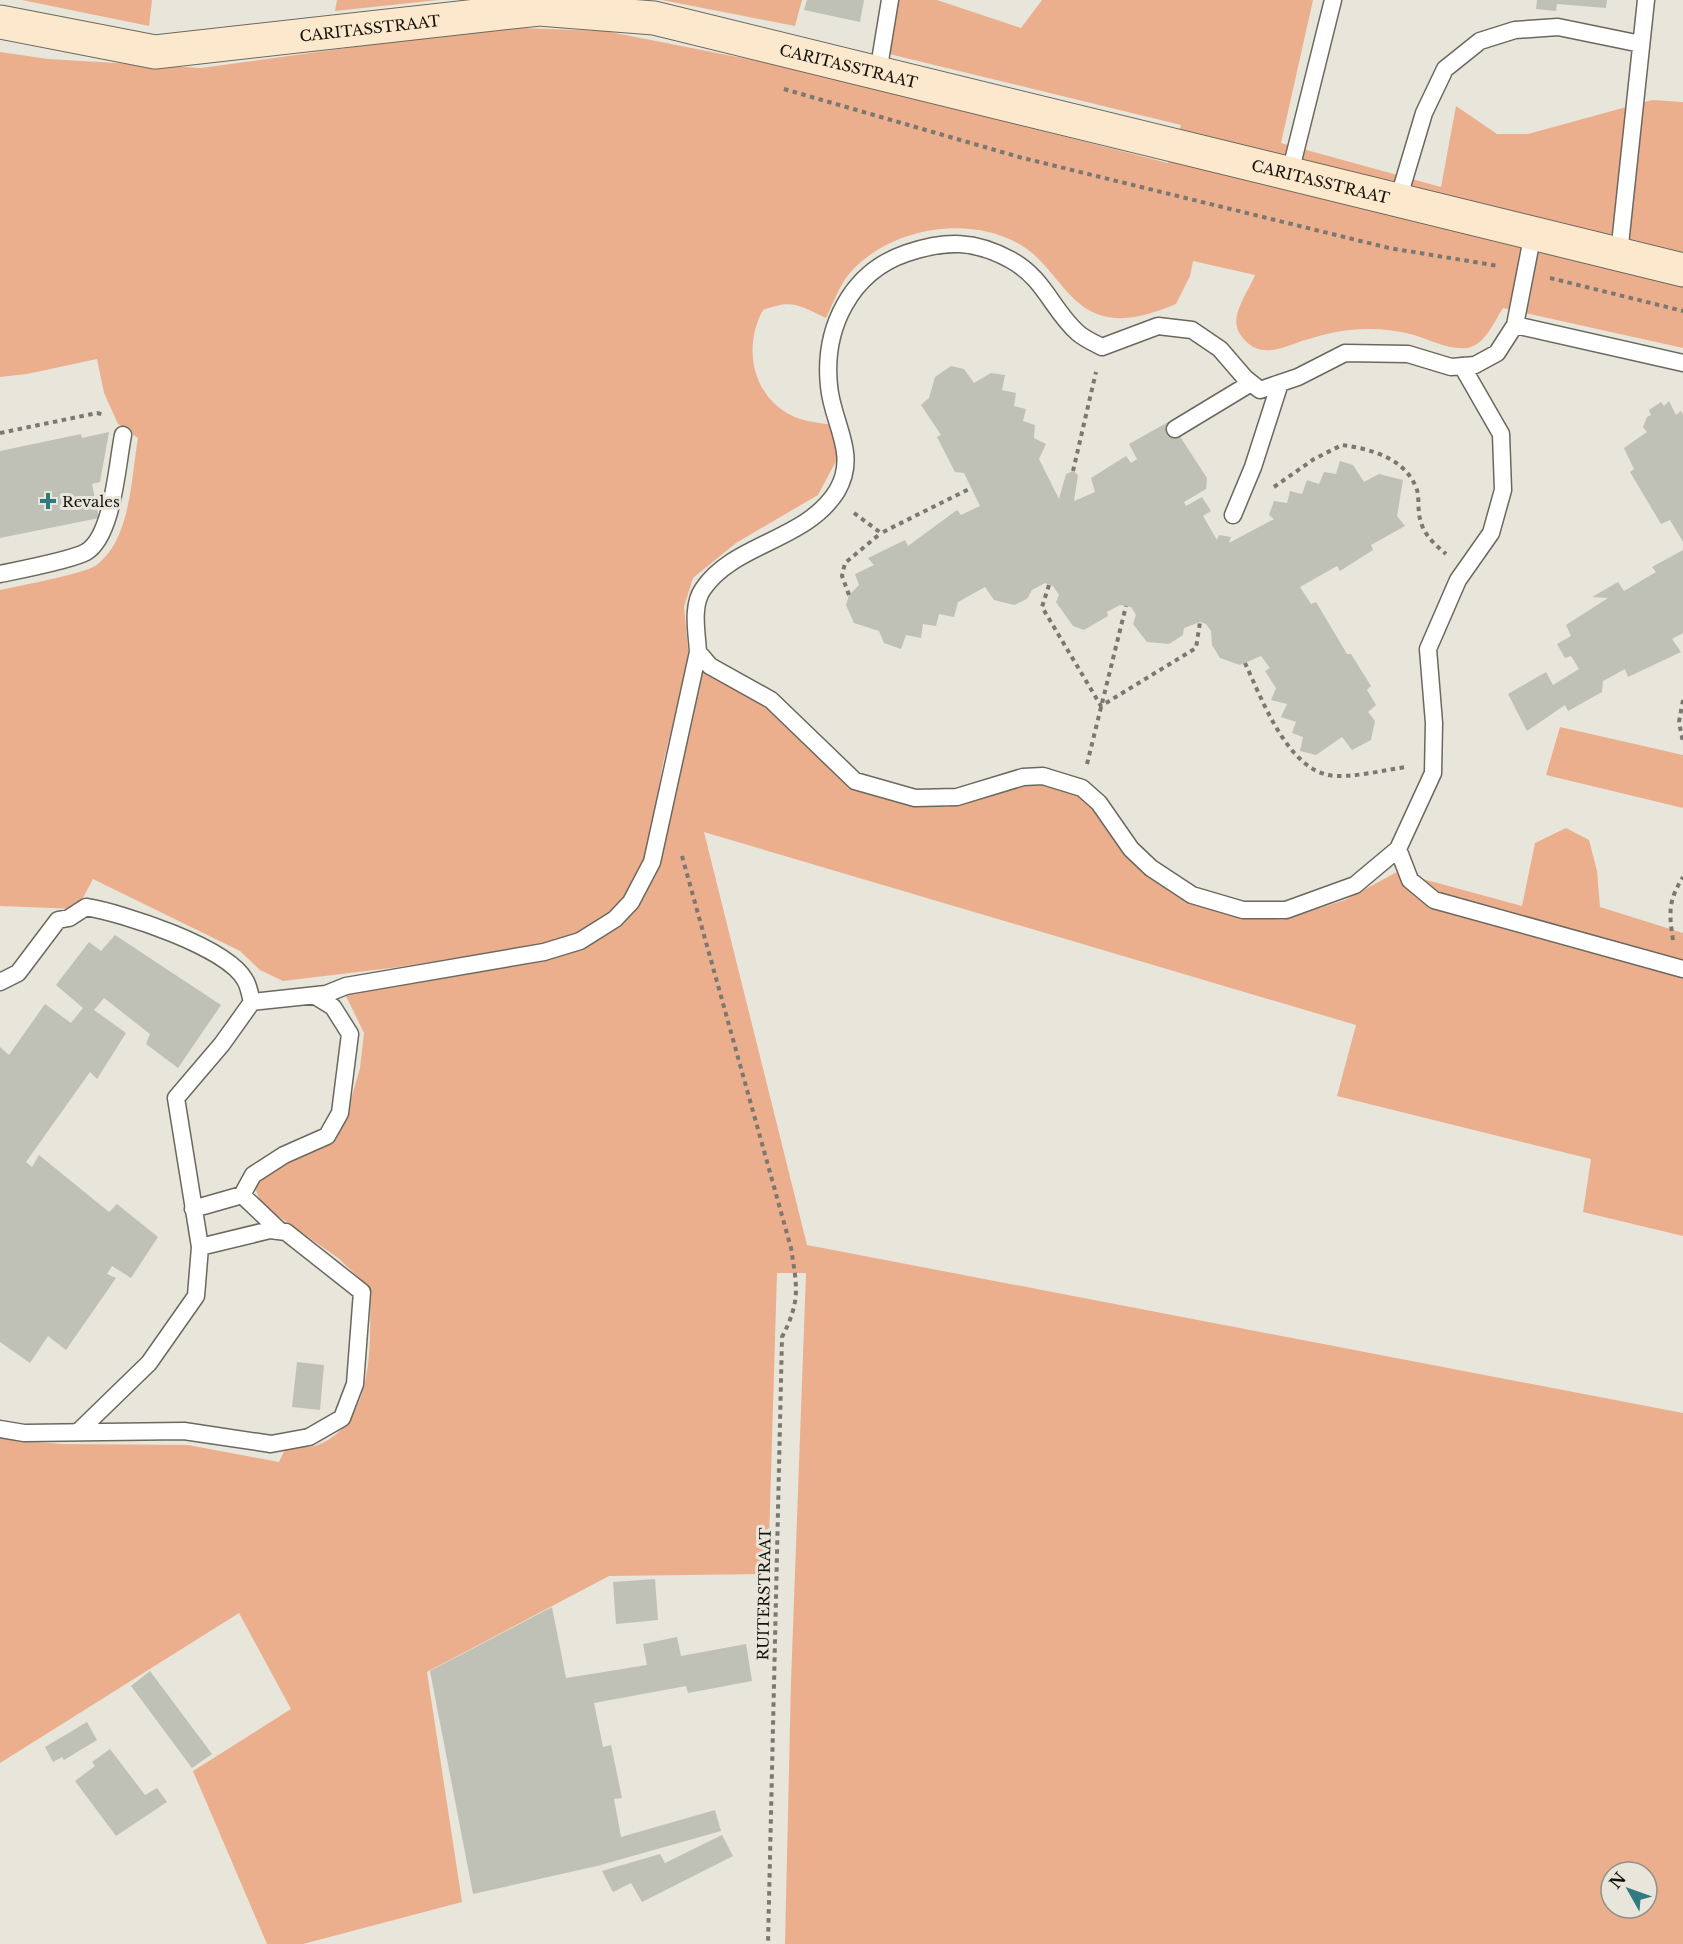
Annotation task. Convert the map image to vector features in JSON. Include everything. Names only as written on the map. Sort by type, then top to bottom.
[{"type":"street","name":"CARITASSTRAAT","points":[[0,22],[155,52],[539,9],[654,18],[1683,270]]},
{"type":"lane","points":[[878,73],[890,0]]},
{"type":"lane","points":[[1290,173],[1332,0]]},
{"type":"lane","points":[[1619,254],[1646,0]]},
{"type":"lane","points":[[1398,200],[1424,113],[1445,69],[1480,41],[1515,30],[1558,27],[1641,44]]},
{"type":"lane","points":[[78,1432],[149,1363],[196,1296],[200,1247],[176,1098],[222,1044],[252,1002],[315,996],[346,986],[544,952],[580,940],[615,919],[631,902],[652,862],[698,652],[695,616],[702,590],[722,570],[760,546],[806,524],[837,491],[848,454],[828,387],[828,345],[840,308],[865,277],[896,257],[936,243],[976,245],[1011,260],[1033,274],[1078,333],[1101,347],[1158,326],[1192,330],[1220,349],[1260,390],[1345,353],[1408,354],[1451,367],[1475,365],[1497,353],[1515,325],[1533,233]]},
{"type":"lane","points":[[1515,325],[1683,363]]},
{"type":"lane","points":[[698,652],[710,666],[771,700],[855,781],[915,798],[957,797],[1023,777],[1043,776],[1082,788],[1099,803],[1131,849],[1151,868],[1192,895],[1243,910],[1286,910],[1355,885],[1398,849],[1433,773],[1434,723],[1428,649],[1465,570],[1491,533],[1503,489],[1501,434],[1462,366]]},
{"type":"lane","points":[[1175,429],[1251,383]]},
{"type":"lane","points":[[1233,515],[1253,467],[1280,383]]},
{"type":"lane","points":[[0,574],[85,553],[99,540],[109,510],[123,435]]},
{"type":"lane","points":[[1398,849],[1410,880],[1434,900],[1683,969]]},
{"type":"lane","points":[[0,982],[18,973],[58,920],[69,918],[86,907],[117,912],[221,955],[245,979],[252,1002]]},
{"type":"lane","points":[[194,1209],[242,1195],[253,1175],[284,1155],[327,1136],[340,1113],[350,1034],[333,1007],[315,996]]},
{"type":"lane","points":[[242,1195],[280,1231]]},
{"type":"lane","points":[[0,1429],[24,1433],[184,1431],[271,1444],[309,1437],[342,1418],[355,1384],[362,1292],[285,1232],[270,1230],[200,1247]]},
{"type":"path","points":[[772,86],[1019,156],[1389,248],[1524,271],[1683,311]]},
{"type":"path","points":[[1073,471],[1101,347]]},
{"type":"path","points":[[0,433],[97,413],[114,420],[123,435]]},
{"type":"path","points":[[1233,515],[1314,459],[1342,445],[1360,447],[1385,456],[1410,475],[1417,491],[1421,526],[1432,542],[1465,570]]},
{"type":"path","points":[[849,595],[842,576],[845,563],[881,534],[971,488]]},
{"type":"path","points":[[832,496],[881,534]]},
{"type":"path","points":[[1049,585],[1042,607],[1101,706]]},
{"type":"path","points":[[1082,788],[1126,606]]},
{"type":"path","points":[[1101,706],[1197,648],[1200,622]]},
{"type":"path","points":[[1245,663],[1283,740],[1305,763],[1327,775],[1368,773],[1433,762]]},
{"type":"path","points":[[1683,700],[1679,722],[1683,742]]},
{"type":"path","name":"RUITERSTRAAT","points":[[682,855],[791,1248],[798,1295],[791,1320],[782,1337],[768,1944]]},
{"type":"path","points":[[1673,941],[1670,918],[1671,896],[1683,877]]},
{"type":"shaded area","points":[[22,0],[152,0],[149,26]]},
{"type":"shaded area","points":[[337,0],[438,0],[335,11]]},
{"type":"shaded area","points":[[662,0],[802,0],[795,26]]},
{"type":"shaded area","points":[[899,0],[937,0],[1021,28],[1042,0],[1313,0],[1281,143],[1441,187],[1456,106],[1497,134],[1528,134],[1652,100],[1683,102],[1683,348],[1503,308],[1484,338],[1467,348],[1446,346],[1398,331],[1366,329],[1333,333],[1279,349],[1262,350],[1247,342],[1240,334],[1236,320],[1255,275],[1193,261],[1190,276],[1176,304],[1127,318],[1107,317],[1097,314],[1076,301],[1034,254],[1003,236],[980,230],[956,228],[932,230],[908,236],[886,245],[866,258],[849,274],[826,318],[789,304],[763,310],[756,326],[753,358],[762,388],[784,411],[800,419],[833,425],[837,440],[836,461],[818,495],[736,543],[693,578],[684,607],[689,660],[663,763],[645,866],[618,906],[586,929],[549,943],[399,967],[283,981],[260,970],[240,951],[93,879],[77,909],[0,906],[0,590],[88,569],[107,555],[123,525],[138,438],[118,424],[104,393],[97,359],[27,374],[0,377],[0,52],[48,59],[201,68],[405,40],[521,28],[605,31],[803,70],[1168,163],[1181,125],[881,52]]},
{"type":"shaded area","points":[[710,672],[740,692],[776,711],[846,783],[880,797],[948,807],[1028,781],[1049,784],[1083,797],[1173,891],[1204,908],[1282,920],[1345,900],[1397,872],[1522,906],[1535,843],[1566,828],[1589,840],[1597,871],[1600,907],[1683,933],[1683,1236],[1583,1212],[1591,1159],[1337,1096],[1356,1025],[704,832],[807,1245],[1683,1413],[1683,1944],[785,1944],[791,1682],[806,1273],[777,1273],[768,1574],[609,1576],[427,1672],[462,1902],[303,1944],[267,1944],[193,1771],[291,1709],[239,1613],[0,1763],[0,1439],[62,1444],[188,1445],[279,1462],[287,1445],[315,1446],[335,1435],[350,1420],[360,1400],[366,1378],[369,1355],[370,1288],[338,1258],[261,1204],[256,1190],[258,1180],[347,1113],[360,1068],[364,1033],[345,994],[547,960],[566,954],[598,939],[624,920],[646,893],[656,875],[701,673]]},
{"type":"shaded area","points":[[1560,727],[1683,755],[1683,808],[1546,775]]},
{"type":"building","points":[[807,0],[864,0],[860,22],[804,10]]},
{"type":"building","points":[[1537,0],[1607,0],[1606,8],[1557,4],[1556,11],[1536,9]]},
{"type":"building","points":[[951,366],[964,369],[974,383],[991,373],[1005,375],[1002,390],[1016,393],[1014,406],[1026,409],[1023,421],[1035,425],[1034,438],[1046,444],[1039,459],[1059,499],[1066,474],[1073,471],[1078,475],[1074,501],[1095,492],[1091,478],[1126,456],[1131,463],[1137,459],[1129,444],[1170,421],[1207,478],[1206,489],[1184,502],[1186,506],[1202,497],[1211,511],[1203,516],[1217,540],[1219,535],[1231,537],[1229,543],[1274,519],[1269,515],[1274,501],[1287,503],[1290,491],[1302,494],[1307,480],[1319,484],[1324,472],[1336,474],[1340,461],[1353,465],[1364,482],[1379,474],[1403,480],[1397,516],[1405,526],[1371,545],[1373,550],[1340,571],[1337,566],[1300,587],[1311,604],[1316,602],[1347,654],[1351,654],[1371,686],[1367,690],[1376,705],[1368,712],[1375,721],[1371,740],[1352,750],[1342,737],[1316,755],[1300,751],[1303,737],[1292,733],[1296,722],[1281,717],[1287,704],[1271,700],[1276,688],[1265,671],[1270,668],[1261,656],[1240,665],[1220,658],[1212,645],[1211,631],[1206,624],[1200,622],[1184,628],[1183,635],[1169,644],[1147,642],[1133,624],[1136,615],[1131,607],[1120,605],[1107,612],[1108,616],[1084,630],[1073,626],[1056,602],[1059,595],[1053,586],[1045,583],[1032,590],[1027,599],[1014,605],[994,600],[985,587],[958,602],[954,617],[939,614],[936,626],[923,624],[921,638],[906,635],[901,649],[884,643],[879,631],[854,623],[846,605],[849,595],[859,585],[855,574],[874,565],[868,558],[905,540],[908,546],[957,510],[961,515],[980,506],[964,473],[955,472],[937,437],[941,435],[921,405],[929,398],[935,377]]},
{"type":"building","points":[[1669,401],[1676,415],[1681,411],[1683,415],[1683,542],[1670,520],[1661,524],[1630,472],[1634,469],[1624,448],[1647,432],[1643,427],[1647,417],[1651,415],[1649,410],[1661,402],[1664,406]]},
{"type":"building","name":"Revales","points":[[109,432],[100,482],[92,484],[99,518],[0,538],[0,451],[81,434],[82,438]]},
{"type":"building","points":[[1683,550],[1683,633],[1672,639],[1681,652],[1628,677],[1625,669],[1603,681],[1602,692],[1568,711],[1565,705],[1527,731],[1508,694],[1546,672],[1553,685],[1579,669],[1571,656],[1565,658],[1557,644],[1571,636],[1566,625],[1608,598],[1592,597],[1618,582],[1624,591],[1656,572],[1652,567]]},
{"type":"building","points":[[115,935],[221,1005],[178,1068],[146,1044],[150,1034],[104,998],[94,1010],[126,1033],[97,1079],[90,1072],[26,1162],[32,1167],[39,1155],[109,1212],[117,1204],[158,1237],[131,1278],[112,1266],[107,1274],[116,1278],[66,1350],[48,1336],[30,1363],[0,1342],[0,1047],[9,1055],[45,1004],[71,1023],[83,1008],[56,985],[89,942],[101,951]]},
{"type":"building","points":[[297,1362],[324,1365],[320,1410],[292,1407]]},
{"type":"building","points":[[655,1579],[658,1620],[616,1624],[613,1582]]},
{"type":"building","points":[[552,1607],[566,1678],[647,1665],[643,1644],[677,1637],[681,1656],[746,1644],[752,1681],[688,1693],[686,1686],[594,1703],[603,1747],[611,1745],[622,1798],[614,1799],[621,1837],[715,1810],[721,1831],[597,1866],[473,1894],[430,1671]]},
{"type":"building","points":[[150,1671],[212,1754],[192,1768],[131,1686]]},
{"type":"building","points":[[87,1722],[97,1740],[64,1760],[62,1757],[53,1762],[45,1747]]},
{"type":"building","points":[[110,1749],[145,1795],[157,1788],[167,1802],[116,1836],[75,1781],[95,1766],[92,1762]]},
{"type":"building","points":[[722,1835],[733,1856],[642,1902],[631,1883],[613,1892],[602,1871],[660,1854],[665,1863]]},
{"type":"place","name":"Revales","points":[[48,501]]}]
